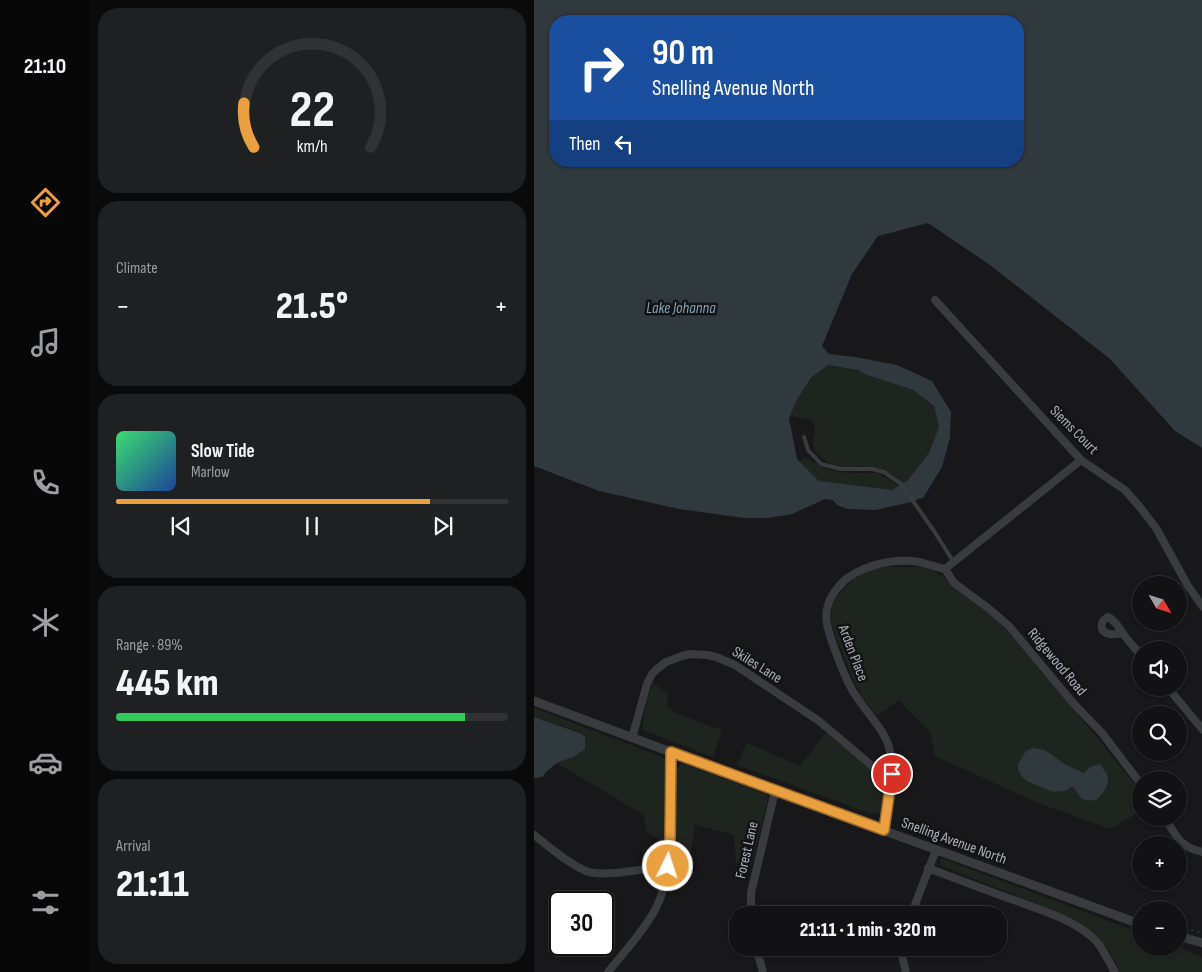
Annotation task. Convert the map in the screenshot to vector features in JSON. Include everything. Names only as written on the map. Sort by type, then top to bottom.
[{"type":"street","name":"Siems Court","points":[[935,300],[1081,460],[1125,490],[1140,506],[1156,528],[1188,586],[1202,607]]},
{"type":"street","points":[[944,569],[1081,460]]},
{"type":"street","name":"Arden Place","points":[[884,830],[892,768],[889,747],[882,733],[854,694],[844,672],[833,645],[826,620],[827,605],[834,592],[844,581],[864,568],[881,563],[916,562],[944,569]]},
{"type":"street","name":"Ridgewood Road","points":[[944,569],[954,583],[1009,626],[1072,703],[1102,733],[1132,772]]},
{"type":"street","points":[[1122,634],[1132,645]]},
{"type":"street","name":"Skiles Lane","points":[[632,738],[647,684],[657,669],[666,662],[690,654],[716,656],[735,665],[819,721],[891,782]]},
{"type":"street","points":[[1174,696],[1202,730]]},
{"type":"street","name":"Snelling Avenue North","points":[[534,701],[1132,921]]},
{"type":"street","points":[[608,972],[649,921],[663,892],[667,876],[670,842],[671,752]]},
{"type":"street","name":"Forest Lane","points":[[751,906],[751,893],[775,791]]},
{"type":"street","points":[[1170,826],[1180,842],[1189,848],[1202,852]]},
{"type":"street","points":[[534,835],[570,862],[586,871],[611,873],[668,866]]},
{"type":"street","points":[[915,906],[936,850]]},
{"type":"street","points":[[928,868],[1074,924],[1097,943],[1115,972]]},
{"type":"street","points":[[1187,939],[1202,943]]},
{"type":"street","points":[[758,956],[763,972]]},
{"type":"street","points":[[903,956],[906,972]]},
{"type":"lane","points":[[804,437],[808,450],[821,464],[841,469],[872,469],[884,472],[900,484],[934,531],[953,562]]},
{"type":"path","points":[[1187,929],[1202,933]]},
{"type":"shaded area","points":[[828,365],[858,370],[864,374],[913,390],[934,406],[939,427],[929,453],[903,484],[891,474],[877,468],[848,467],[833,465],[827,462],[814,449],[815,425],[811,420],[792,416],[789,418],[800,395],[815,376]]},
{"type":"shaded area","points":[[806,457],[830,470],[878,474],[899,486],[892,490],[819,481],[799,462]]},
{"type":"shaded area","points":[[883,567],[921,567],[942,576],[954,589],[999,622],[1132,781],[1132,817],[1110,829],[1036,802],[935,756],[930,733],[899,700],[877,716],[863,699],[852,677],[831,621],[832,606],[835,599],[855,578],[869,570]],"holes":[[[1058,759],[1084,773],[1100,765],[1107,773],[1080,798],[1074,788],[1071,787],[1066,791],[1053,792]]]},
{"type":"shaded area","points":[[653,683],[668,694],[667,706],[677,714],[722,730],[713,757],[643,730],[646,706]]},
{"type":"shaded area","points":[[534,708],[666,760],[665,843],[647,832],[643,815],[557,763],[573,757],[580,732],[534,717]]},
{"type":"shaded area","points":[[826,733],[884,781],[883,809],[880,812],[875,814],[869,813],[737,765],[747,743],[800,766]]},
{"type":"shaded area","points":[[682,763],[766,794],[768,797],[767,802],[751,866],[736,863],[734,835],[695,825],[691,851],[674,857],[676,768]]},
{"type":"shaded area","points":[[941,859],[944,859],[1132,930],[1132,956],[1187,956],[1187,951],[1202,957],[1202,972],[1120,972],[1104,944],[1079,923],[1055,911],[942,866],[940,863]]},
{"type":"water","name":"Lake Johanna","points":[[534,0],[1202,0],[1202,448],[1175,431],[1110,359],[990,265],[928,223],[878,236],[852,274],[822,346],[829,354],[897,365],[932,381],[951,412],[950,438],[942,467],[923,498],[876,510],[848,509],[837,505],[833,500],[825,499],[792,514],[768,518],[744,518],[679,509],[599,491],[534,466]],"holes":[[[828,365],[858,370],[864,374],[913,390],[934,406],[939,427],[929,453],[908,480],[892,490],[819,481],[797,459],[789,418],[797,400],[811,378]]]},
{"type":"water","points":[[534,717],[580,733],[585,737],[585,749],[573,757],[557,763],[542,777],[534,778]]},
{"type":"water","points":[[1033,748],[1045,750],[1066,765],[1084,773],[1090,767],[1100,764],[1108,778],[1106,789],[1096,800],[1088,800],[1082,799],[1074,788],[1071,787],[1066,791],[1053,792],[1027,781],[1021,776],[1018,764],[1026,751]]},
{"type":"route","points":[[668,866],[671,752],[884,830],[892,774]]}]
